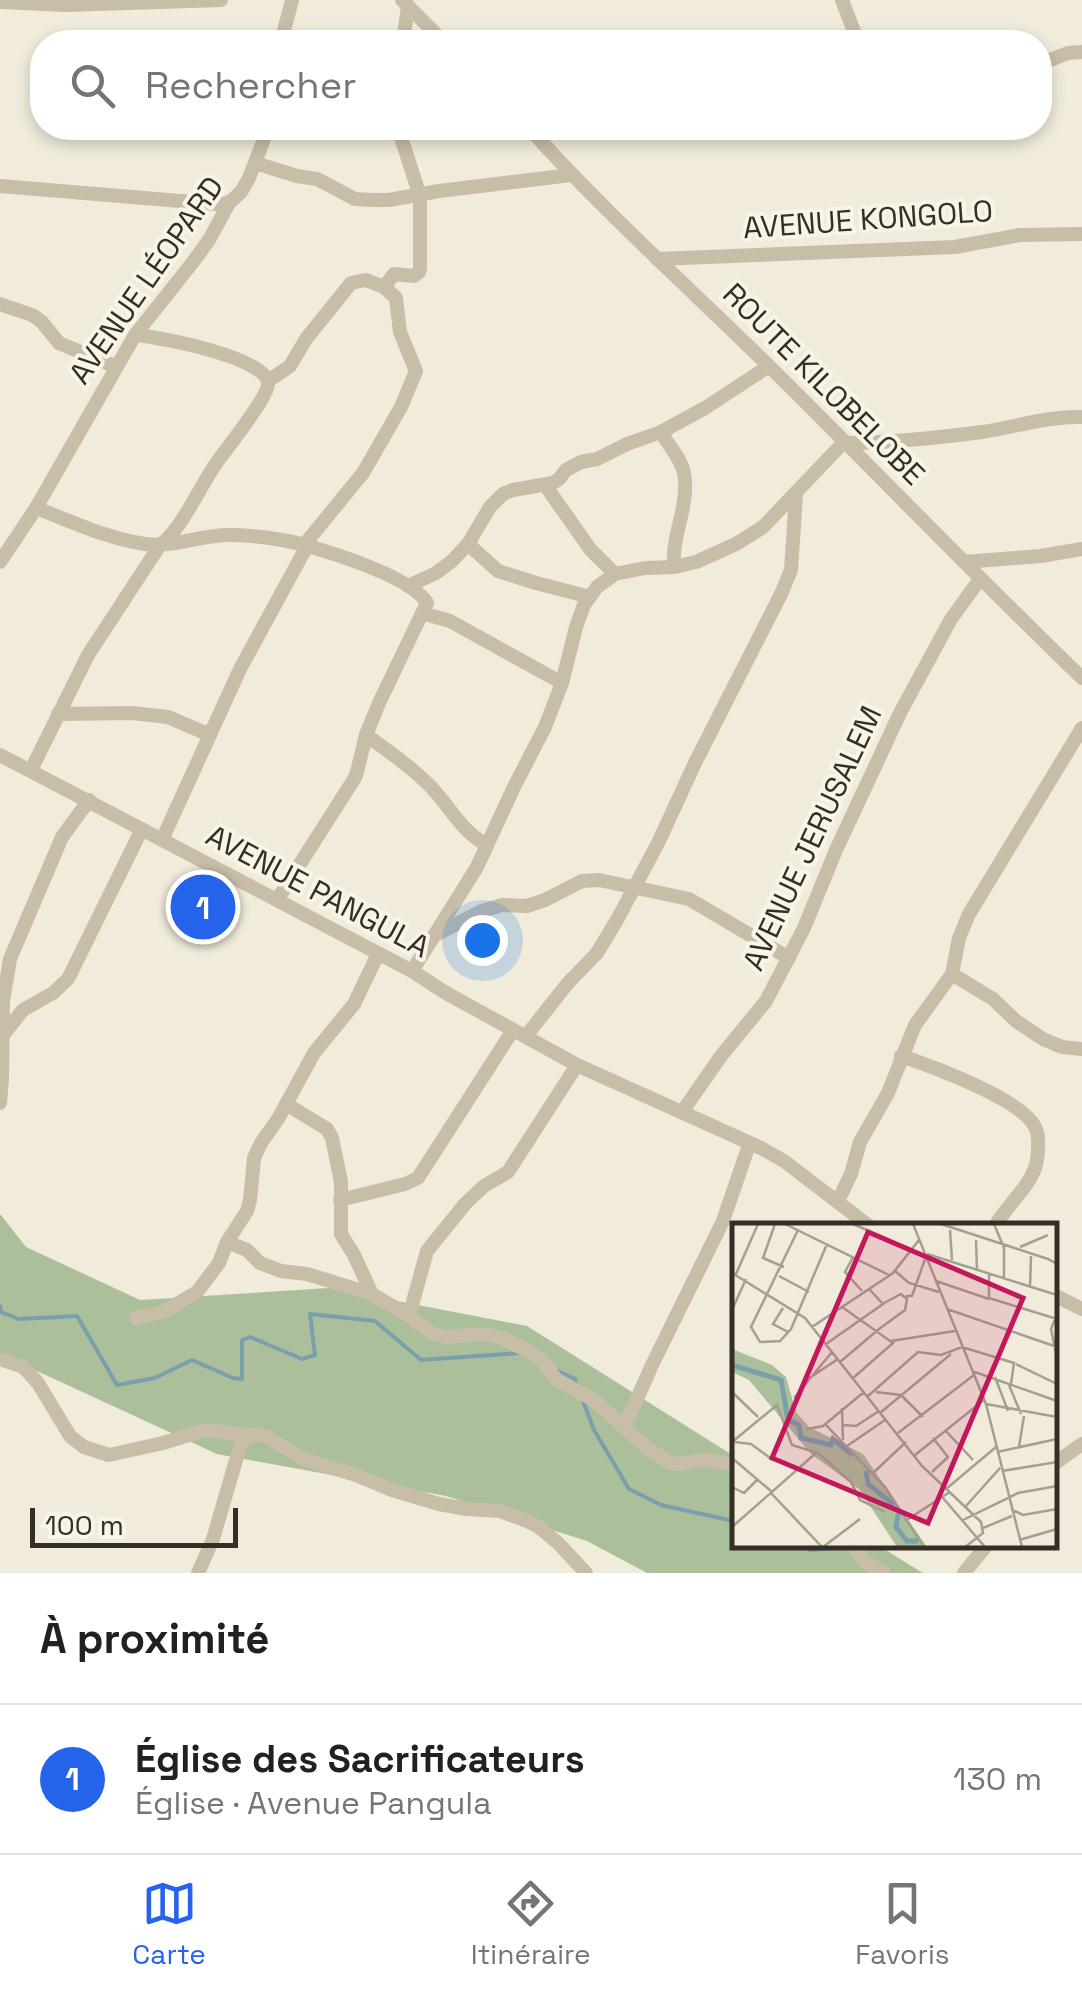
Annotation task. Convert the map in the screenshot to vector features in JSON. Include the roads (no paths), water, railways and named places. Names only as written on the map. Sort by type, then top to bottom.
[{"type":"street","points":[[0,2],[66,5],[221,0]]},
{"type":"street","points":[[284,30],[292,0]]},
{"type":"street","points":[[842,0],[853,30]]},
{"type":"street","points":[[404,30],[405,3]]},
{"type":"street","points":[[405,3],[432,30]]},
{"type":"street","points":[[1052,60],[1082,52]]},
{"type":"street","name":"AVENUE LÉOPARD","points":[[0,562],[36,508],[134,334],[166,298],[209,240],[229,203],[241,192],[263,140]]},
{"type":"street","points":[[384,287],[394,274],[414,276],[419,272],[420,196],[402,140]]},
{"type":"street","name":"ROUTE KILOBELOBE","points":[[540,140],[1082,678]]},
{"type":"street","points":[[256,163],[317,179],[355,199],[389,200],[572,176]]},
{"type":"street","points":[[0,186],[229,203]]},
{"type":"street","name":"AVENUE KONGOLO","points":[[657,259],[922,248],[1020,235],[1082,234]]},
{"type":"street","points":[[162,840],[265,620],[306,545],[364,473],[401,408],[416,371],[400,332],[396,298],[384,287],[366,280],[346,287],[290,366],[268,381]]},
{"type":"street","points":[[0,304],[32,315],[60,343],[114,366]]},
{"type":"street","points":[[31,770],[88,655],[266,392],[268,381],[263,371],[244,361],[156,336],[134,334]]},
{"type":"street","points":[[408,586],[444,568],[468,544],[495,500],[512,490],[560,479],[580,462],[598,460],[660,432],[768,366]]},
{"type":"street","points":[[412,971],[476,867],[546,727],[576,627],[597,587],[615,574],[696,562],[736,544],[762,527],[796,495],[843,443],[893,443],[1082,417]]},
{"type":"street","points":[[660,432],[684,472],[674,567]]},
{"type":"street","points":[[545,484],[590,548],[615,574]]},
{"type":"street","points":[[340,1200],[418,1178],[519,1033],[596,953],[658,843],[781,594],[791,570],[796,495]]},
{"type":"street","points":[[36,508],[125,540],[160,545],[228,534],[306,545],[393,577],[424,596],[427,603],[379,703],[356,776],[277,900]]},
{"type":"street","points":[[468,544],[498,570],[590,597]]},
{"type":"street","points":[[964,562],[1082,549]]},
{"type":"street","name":"AVENUE JERUSALEM","points":[[682,1112],[766,1001],[804,928],[900,713],[951,619],[980,579]]},
{"type":"street","points":[[422,613],[450,621],[562,683]]},
{"type":"street","points":[[58,714],[168,716],[210,736]]},
{"type":"street","points":[[838,1201],[860,1142],[888,1093],[915,1024],[952,974],[959,938],[969,914],[1082,728]]},
{"type":"street","points":[[366,735],[426,781],[465,831],[487,845]]},
{"type":"street","name":"AVENUE PANGULA","points":[[0,754],[412,971],[577,1065],[784,1161],[864,1223]]},
{"type":"street","points":[[0,1103],[3,1000],[10,958],[62,838],[89,800]]},
{"type":"street","points":[[2,1037],[24,1010],[68,979],[142,829]]},
{"type":"street","points":[[434,935],[482,911],[527,906],[582,881],[599,880],[690,899],[788,958]]},
{"type":"street","points":[[136,1318],[163,1312],[197,1292],[219,1263],[247,1211],[254,1158],[261,1142],[314,1052],[354,1004],[378,954]]},
{"type":"street","points":[[952,974],[993,999],[1043,1040],[1082,1049]]},
{"type":"street","points":[[901,1056],[962,1079],[1025,1114],[1036,1130],[1035,1168],[996,1223]]},
{"type":"street","points":[[410,1316],[427,1251],[465,1204],[484,1186],[508,1172],[577,1065]]},
{"type":"street","points":[[286,1104],[328,1130],[332,1138],[340,1182],[341,1234],[372,1294]]},
{"type":"street","points":[[624,1428],[723,1221],[749,1145]]},
{"type":"street","points":[[227,1242],[281,1271],[307,1274],[372,1294],[432,1334],[484,1334],[534,1354],[556,1379],[595,1401],[646,1447],[670,1462],[732,1464]]},
{"type":"street","points":[[1057,1296],[1082,1310]]},
{"type":"street","points":[[0,1358],[23,1367],[70,1436],[100,1452],[120,1454],[206,1430],[267,1436],[306,1460],[392,1490],[439,1504],[500,1511],[527,1522],[559,1544],[586,1573]]},
{"type":"street","points":[[198,1573],[213,1539],[241,1443],[248,1436]]},
{"type":"street","points":[[1057,1462],[1082,1444]]},
{"type":"street","points":[[853,1548],[858,1556],[884,1573]]},
{"type":"street","points":[[964,1573],[984,1548]]},
{"type":"waterway","points":[[0,1306],[1,1312],[19,1319],[77,1316],[117,1385],[155,1378],[192,1360],[242,1379],[242,1340],[250,1337],[302,1359],[315,1355],[310,1314],[375,1321],[421,1360],[519,1353]]},
{"type":"waterway","points":[[555,1370],[576,1383]]},
{"type":"waterway","points":[[583,1401],[594,1430],[629,1489],[661,1505],[732,1521]]},
{"type":"waterway","points":[[806,1548],[837,1548]]},
{"type":"place","name":"Église des Sacrificateurs","points":[[203,907]]}]
